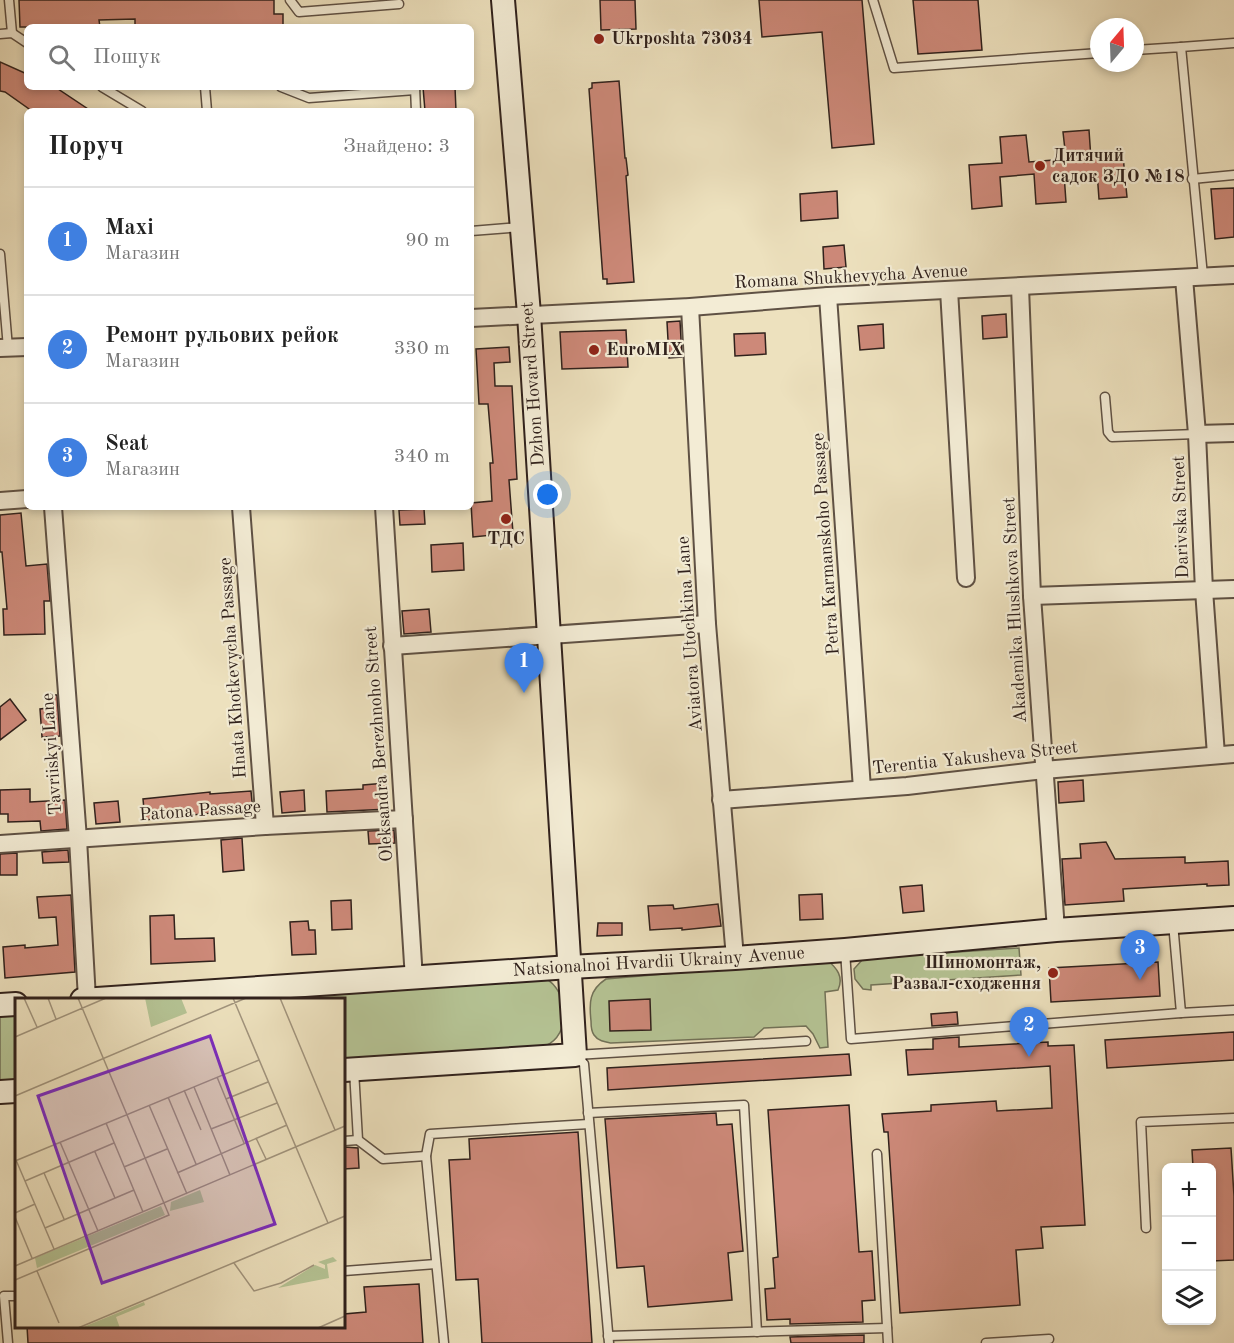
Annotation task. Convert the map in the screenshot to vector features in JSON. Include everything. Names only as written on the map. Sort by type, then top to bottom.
[{"type":"street","name":"Dzhon Hovard Street","points":[[503,0],[529,314],[575,1055]]},
{"type":"street","name":"Romana Shukhevycha Avenue","points":[[474,318],[690,307],[828,296],[1234,275]]},
{"type":"street","name":"Darivska Street","points":[[1184,278],[1197,434],[1204,590],[1216,755]]},
{"type":"street","name":"Akademika Hlushkova Street","points":[[1020,287],[1032,596],[1056,930]]},
{"type":"street","points":[[949,290],[966,578]]},
{"type":"street","name":"Petra Karmanskoho Passage","points":[[828,296],[862,789]]},
{"type":"street","name":"Aviatora Utochkina Lane","points":[[690,307],[707,624],[735,958]]},
{"type":"street","points":[[4,348],[24,346]]},
{"type":"street","points":[[1197,434],[1234,432]]},
{"type":"street","points":[[0,501],[24,499]]},
{"type":"street","name":"Tavriiskyi Lane","points":[[53,510],[78,839],[87,998]]},
{"type":"street","name":"Hnata Khotkevycha Passage","points":[[241,510],[265,826]]},
{"type":"street","name":"Oleksandra Berezhnoho Street","points":[[384,510],[414,979]]},
{"type":"street","points":[[1032,596],[1234,589]]},
{"type":"street","points":[[392,646],[707,624]]},
{"type":"street","name":"Terentia Yakusheva Street","points":[[721,800],[1234,754]]},
{"type":"street","name":"Patona Passage","points":[[0,844],[404,819]]},
{"type":"street","name":"Natsionalnoi Hvardii Ukrainy Avenue","points":[[103,998],[735,958],[1056,930],[1234,918]]},
{"type":"street","points":[[0,1005],[15,1004]]},
{"type":"street","points":[[349,1070],[575,1055]]},
{"type":"street","points":[[0,1092],[15,1090]]},
{"type":"lane","points":[[9,0],[12,33]]},
{"type":"lane","points":[[290,0],[299,12],[399,4]]},
{"type":"lane","points":[[873,0],[894,68],[1090,54]]},
{"type":"lane","points":[[0,34],[12,33],[24,41]]},
{"type":"lane","points":[[1144,49],[1234,43]]},
{"type":"lane","points":[[1181,47],[1203,276]]},
{"type":"lane","points":[[107,90],[137,108]]},
{"type":"lane","points":[[204,90],[207,108]]},
{"type":"lane","points":[[289,90],[309,98],[394,90]]},
{"type":"lane","points":[[415,90],[416,108]]},
{"type":"lane","points":[[1192,179],[1234,175]]},
{"type":"lane","points":[[474,231],[521,227]]},
{"type":"lane","points":[[0,254],[4,348]]},
{"type":"lane","points":[[1105,397],[1108,432],[1112,437],[1197,434]]},
{"type":"lane","points":[[1173,923],[1181,1013]]},
{"type":"lane","points":[[844,950],[851,1039],[1234,1010]]},
{"type":"lane","points":[[575,1055],[806,1041]]},
{"type":"lane","points":[[575,1055],[584,1064],[609,1340],[887,1328]]},
{"type":"lane","points":[[349,1070],[358,1140]]},
{"type":"lane","points":[[588,1113],[744,1105],[757,1332]]},
{"type":"lane","points":[[1146,1228],[1141,1122],[1234,1118]]},
{"type":"lane","points":[[444,1343],[426,1156],[430,1134],[589,1124]]},
{"type":"lane","points":[[345,1141],[358,1140],[383,1159],[426,1156]]},
{"type":"lane","points":[[877,1154],[888,1343]]},
{"type":"lane","points":[[345,1271],[436,1264]]},
{"type":"lane","points":[[8,1343],[4,1296],[15,1296]]},
{"type":"lane","points":[[986,1343],[1049,1339]]},
{"type":"green space","points":[[1019,948],[1021,975],[871,985],[871,990],[863,989],[855,979],[854,969],[863,959],[867,958]]},
{"type":"green space","points":[[827,960],[840,977],[838,990],[825,992],[828,1047],[820,1048],[806,1026],[764,1028],[754,1037],[611,1043],[598,1039],[592,1030],[591,997],[600,983],[606,979]]},
{"type":"green space","points":[[545,978],[559,993],[564,1013],[560,1033],[545,1046],[345,1060],[345,998],[241,998]]},
{"type":"green space","points":[[15,1012],[15,1083],[0,1084],[0,1013]]},
{"type":"building","points":[[19,0],[274,0],[274,14],[283,14],[283,24],[135,24],[135,19],[99,20],[100,24],[24,24],[24,27],[20,27]]},
{"type":"building","points":[[600,0],[635,0],[636,29],[601,30]]},
{"type":"building","points":[[759,0],[862,0],[874,144],[832,148],[822,32],[762,37]]},
{"type":"building","points":[[913,0],[978,0],[982,50],[918,54]]},
{"type":"building","points":[[0,62],[24,73],[24,90],[60,90],[86,108],[28,108],[0,91]]},
{"type":"building","points":[[619,81],[628,175],[626,176],[634,282],[607,284],[607,279],[603,279],[589,89],[592,88],[592,83]]},
{"type":"building","points":[[423,90],[455,90],[456,108],[425,108]]},
{"type":"building","points":[[1089,130],[1091,159],[1123,156],[1127,197],[1099,199],[1097,172],[1064,174],[1066,202],[1036,204],[1034,174],[1000,177],[1002,206],[972,209],[969,165],[1002,163],[1000,137],[1026,135],[1029,162],[1066,159],[1063,132]]},
{"type":"building","points":[[1234,188],[1234,237],[1215,239],[1211,189]]},
{"type":"building","points":[[837,191],[838,218],[801,221],[800,194]]},
{"type":"building","points":[[844,245],[846,267],[824,269],[823,247]]},
{"type":"building","points":[[1006,314],[1007,337],[983,339],[982,316]]},
{"type":"building","points":[[680,321],[682,357],[669,358],[667,322]]},
{"type":"building","points":[[883,324],[884,348],[860,350],[858,326]]},
{"type":"building","name":"EuroMIX","points":[[626,330],[628,367],[562,369],[560,332]]},
{"type":"building","points":[[765,333],[766,354],[735,356],[734,334]]},
{"type":"building","points":[[509,347],[510,362],[494,363],[495,386],[512,386],[517,479],[509,480],[513,533],[473,537],[471,510],[474,510],[474,503],[492,501],[490,463],[493,463],[488,404],[479,404],[476,349]]},
{"type":"building","points":[[399,510],[424,510],[425,524],[400,525]]},
{"type":"building","points":[[21,513],[26,566],[47,564],[50,601],[44,601],[45,634],[4,635],[3,609],[7,609],[2,552],[0,552],[0,515]]},
{"type":"building","points":[[463,543],[464,570],[432,572],[431,545]]},
{"type":"building","points":[[429,609],[431,632],[404,634],[402,611]]},
{"type":"building","points":[[47,695],[57,695],[60,736],[42,737],[40,709],[48,708]]},
{"type":"building","points":[[10,699],[26,720],[0,740],[0,707]]},
{"type":"building","points":[[1083,780],[1084,801],[1059,803],[1058,782]]},
{"type":"building","points":[[386,783],[389,809],[327,812],[326,791],[363,789],[363,785]]},
{"type":"building","points":[[30,789],[30,802],[65,800],[67,829],[41,831],[40,821],[8,822],[8,814],[0,814],[0,790]]},
{"type":"building","points":[[304,790],[305,811],[282,813],[280,792]]},
{"type":"building","points":[[251,791],[253,812],[230,814],[230,811],[145,820],[143,799],[210,792],[210,794]]},
{"type":"building","points":[[118,801],[120,822],[96,824],[94,803]]},
{"type":"building","points":[[394,830],[395,843],[369,844],[368,831]]},
{"type":"building","points":[[242,838],[244,870],[223,872],[221,840]]},
{"type":"building","points":[[1106,842],[1115,859],[1185,857],[1185,863],[1228,861],[1229,885],[1207,886],[1207,884],[1123,889],[1124,901],[1065,905],[1062,859],[1081,858],[1080,844]]},
{"type":"building","points":[[68,850],[69,862],[43,863],[42,852]]},
{"type":"building","points":[[17,853],[17,875],[0,875],[0,854]]},
{"type":"building","points":[[922,885],[924,911],[903,913],[900,887]]},
{"type":"building","points":[[822,894],[823,919],[800,920],[799,895]]},
{"type":"building","points":[[71,895],[75,972],[5,978],[3,947],[58,945],[56,917],[39,918],[37,897]]},
{"type":"building","points":[[351,900],[352,929],[332,930],[331,901]]},
{"type":"building","points":[[718,904],[721,926],[650,930],[648,906],[673,905],[674,909]]},
{"type":"building","points":[[174,915],[175,939],[214,938],[215,961],[151,964],[150,916]]},
{"type":"building","points":[[308,921],[309,930],[315,930],[316,954],[292,955],[290,922]]},
{"type":"building","points":[[598,923],[622,923],[622,935],[597,936]]},
{"type":"building","points":[[1158,962],[1160,996],[1051,1002],[1049,968]]},
{"type":"building","points":[[650,999],[651,1030],[610,1031],[609,1001]]},
{"type":"building","points":[[957,1012],[958,1024],[932,1026],[931,1014]]},
{"type":"building","points":[[1234,1032],[1234,1060],[1107,1068],[1105,1040]]},
{"type":"building","points":[[959,1037],[959,1047],[1048,1042],[1048,1046],[1074,1045],[1085,1225],[1041,1227],[1043,1248],[1016,1250],[1020,1305],[900,1313],[888,1132],[884,1132],[882,1114],[931,1111],[931,1105],[996,1101],[997,1111],[1052,1108],[1050,1066],[908,1075],[906,1050],[933,1049],[933,1039]]},
{"type":"building","points":[[849,1054],[851,1075],[608,1090],[607,1068]]},
{"type":"building","points":[[849,1105],[859,1252],[872,1251],[875,1300],[862,1301],[863,1322],[790,1324],[790,1319],[767,1320],[765,1289],[775,1288],[773,1258],[778,1257],[768,1110]]},
{"type":"building","points":[[716,1113],[717,1125],[732,1124],[743,1251],[728,1253],[732,1300],[648,1307],[644,1266],[617,1268],[605,1119]]},
{"type":"building","points":[[578,1132],[592,1343],[482,1343],[478,1279],[456,1280],[449,1160],[470,1159],[469,1139]]},
{"type":"building","points":[[345,1147],[358,1148],[359,1168],[345,1169]]},
{"type":"building","points":[[1231,1148],[1234,1260],[1216,1261],[1216,1163],[1193,1163],[1192,1150]]},
{"type":"building","points":[[419,1284],[423,1343],[28,1343],[27,1328],[345,1328],[345,1314],[366,1312],[364,1287]]},
{"type":"building","points":[[864,1335],[864,1343],[791,1343],[790,1337]]},
{"type":"place","name":"Ukrposhta 73034","points":[[599,39]]},
{"type":"place","name":"Дитячий садок ЗДО №18","points":[[1040,166]]},
{"type":"place","name":"EuroMIX","points":[[594,350]]},
{"type":"place","name":"ТДС","points":[[506,519]]},
{"type":"place","name":"Maxi","points":[[524,693]]},
{"type":"place","name":"Шиномонтаж, Развал-сходження","points":[[1053,973]]},
{"type":"place","name":"Seat","points":[[1140,980]]},
{"type":"place","name":"Ремонт рульових рейок","points":[[1029,1057]]}]
